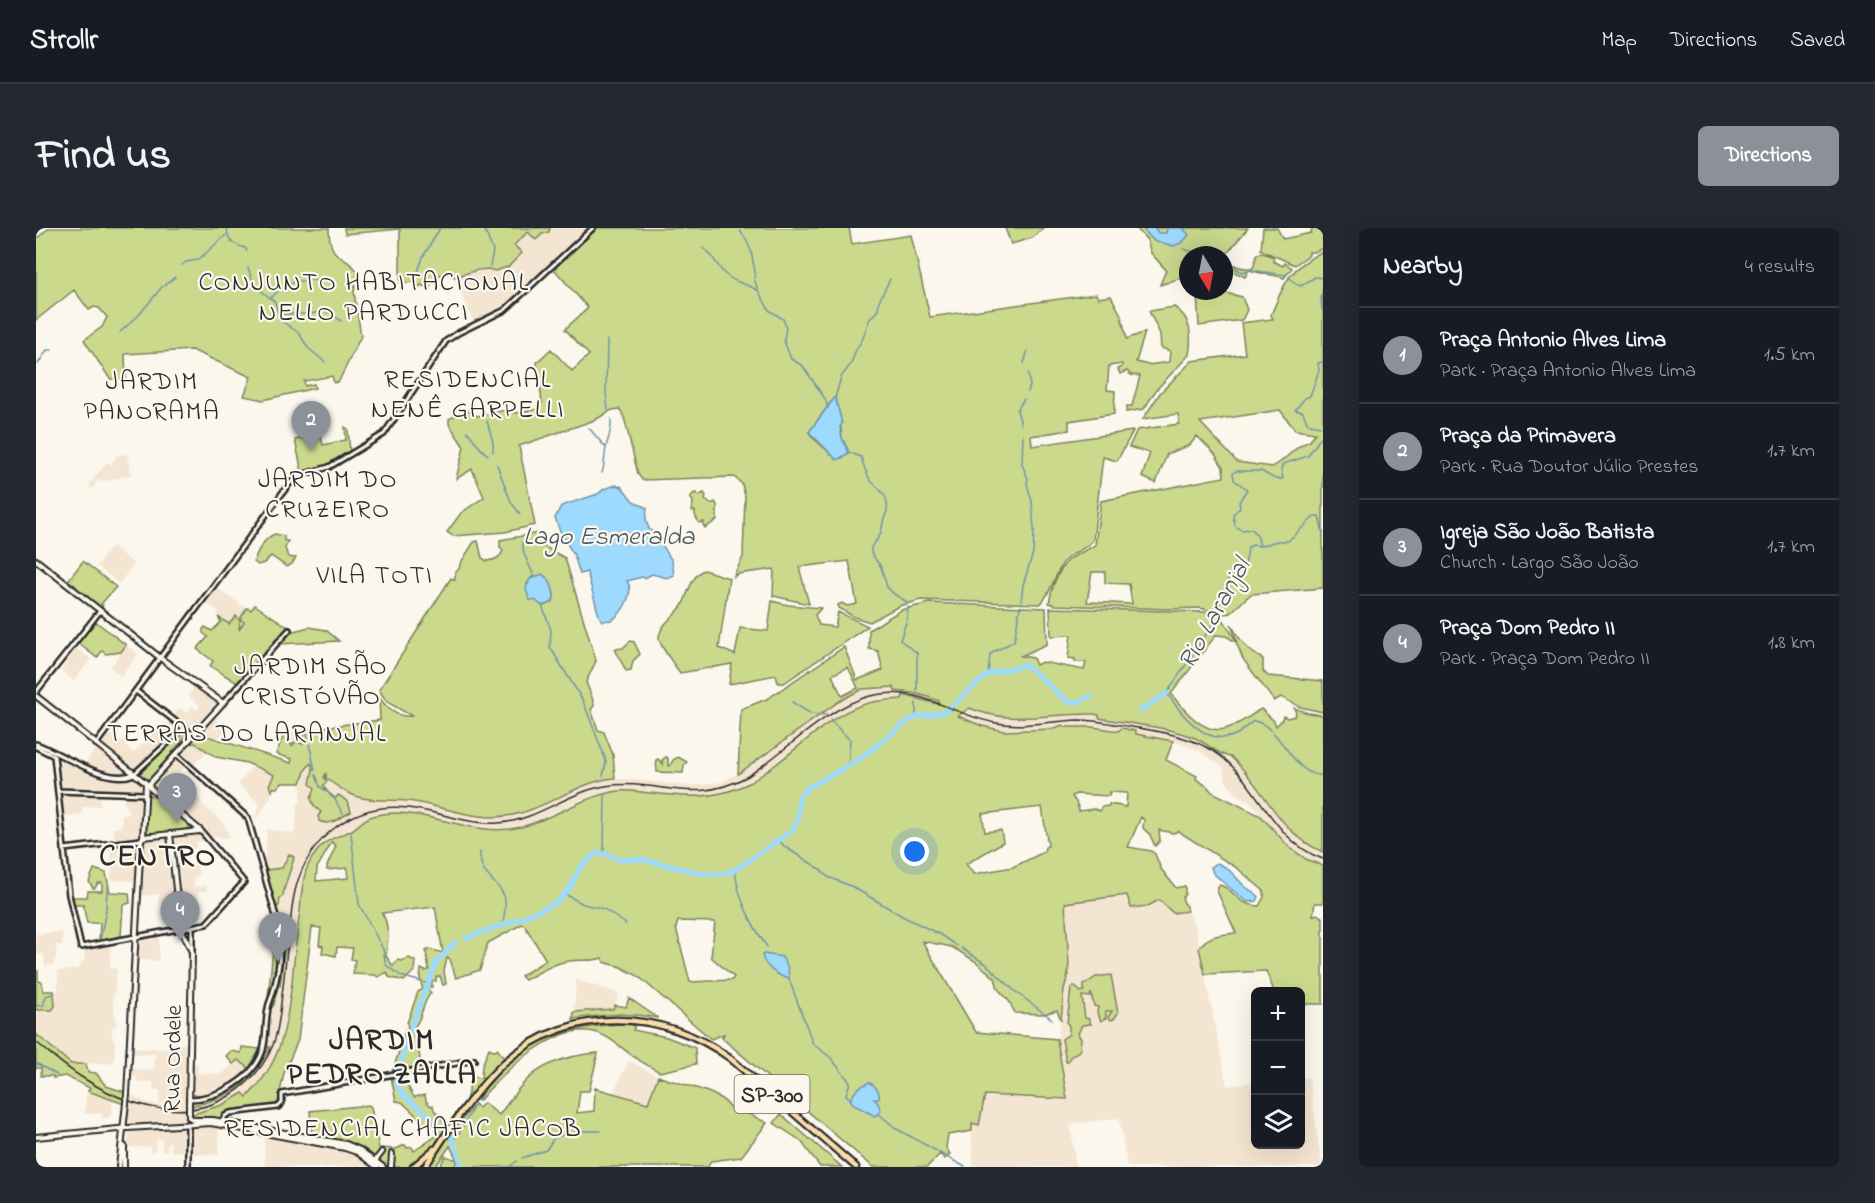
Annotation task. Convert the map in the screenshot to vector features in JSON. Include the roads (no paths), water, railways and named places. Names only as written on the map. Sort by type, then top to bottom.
[{"type":"main road","points":[[36,560],[161,658],[223,703],[148,785],[145,794],[127,1094],[119,1167]]},
{"type":"main road","points":[[36,694],[148,785],[202,833]]},
{"type":"main road","points":[[145,794],[154,792]]},
{"type":"main road","points":[[188,832],[192,829],[192,824]]},
{"type":"main road","points":[[144,837],[188,832],[202,833]]},
{"type":"main road","points":[[170,834],[181,929],[192,952]]},
{"type":"main road","name":"Rua Ordele","points":[[188,1124],[192,952]]},
{"type":"main road","name":"SP-300","points":[[425,1167],[490,1077],[514,1055],[533,1042],[578,1024],[601,1020],[636,1020],[681,1031],[719,1050],[856,1167]]},
{"type":"main road","points":[[189,1116],[194,1120],[212,1121],[349,1147],[370,1157],[377,1167]]},
{"type":"main road","points":[[36,1137],[124,1131],[212,1121]]},
{"type":"main road","points":[[124,1131],[124,1167]]},
{"type":"main road","name":"SP-300","points":[[413,1167],[442,1141]]},
{"type":"main road","points":[[349,1147],[383,1167]]},
{"type":"main road","points":[[370,1157],[382,1152],[374,1162]]},
{"type":"main road","points":[[391,1167],[392,1154]]},
{"type":"street","points":[[96,744],[289,484],[301,475],[328,467],[384,434],[443,344],[456,334],[508,308],[593,228]]},
{"type":"street","points":[[36,694],[100,611]]},
{"type":"street","points":[[223,703],[289,630]]},
{"type":"street","points":[[136,691],[193,735]]},
{"type":"street","points":[[36,746],[54,756],[103,773],[129,776],[134,774],[182,728]]},
{"type":"street","points":[[176,754],[249,819],[279,928],[276,981],[269,1004],[263,1049],[254,1066],[225,1091],[189,1102]]},
{"type":"street","points":[[54,756],[69,895],[81,947],[206,924],[244,882],[213,849],[202,833]]},
{"type":"street","points":[[58,791],[145,794]]},
{"type":"street","points":[[64,849],[144,837]]},
{"type":"street","points":[[192,927],[192,952]]},
{"type":"street","points":[[222,1123],[225,1116],[230,1113],[274,1108],[282,1103],[282,1094],[474,1060]]},
{"type":"street","name":"Rua Ordele","points":[[188,1124],[188,1167]]},
{"type":"water","points":[[1142,228],[1155,228],[1158,233],[1166,233],[1167,228],[1183,228],[1189,235],[1183,242],[1174,246],[1154,241]]},
{"type":"water","points":[[835,397],[842,423],[840,428],[842,438],[849,453],[837,460],[809,432]]},
{"type":"water","name":"Lago Esmeralda","points":[[616,485],[622,487],[633,501],[647,508],[646,520],[649,529],[655,533],[672,561],[674,575],[667,578],[652,574],[645,578],[627,581],[630,591],[624,607],[612,620],[602,621],[587,572],[580,574],[574,555],[561,534],[555,518],[561,506],[598,494]]},
{"type":"water","points":[[542,574],[552,586],[554,598],[553,602],[542,606],[535,600],[529,600],[526,588],[530,579]]},
{"type":"water","points":[[1217,863],[1258,895],[1257,901],[1248,902],[1243,899],[1213,873],[1211,867]]},
{"type":"water","points":[[764,954],[782,957],[788,968],[789,979],[780,976],[769,967],[763,959]]},
{"type":"water","points":[[869,1082],[879,1094],[879,1099],[874,1099],[881,1111],[875,1116],[854,1105],[850,1099],[858,1088]]},
{"type":"waterway","points":[[227,228],[232,242],[247,251]]},
{"type":"waterway","points":[[417,275],[423,257],[440,228]]},
{"type":"waterway","points":[[484,228],[493,251],[490,266]]},
{"type":"waterway","points":[[740,231],[751,251],[754,279],[758,290],[769,310],[783,319],[786,327],[784,341],[791,359],[803,366],[825,399],[828,408]]},
{"type":"waterway","points":[[182,265],[198,260],[226,235]]},
{"type":"waterway","points":[[703,248],[726,275],[757,290]]},
{"type":"waterway","points":[[1233,267],[1242,272],[1250,270],[1286,275]]},
{"type":"waterway","points":[[248,268],[254,285],[275,302],[280,320],[299,333],[308,348],[325,362]]},
{"type":"waterway","points":[[120,332],[138,316],[162,287],[175,277]]},
{"type":"waterway","points":[[1289,277],[1301,286],[1315,277],[1323,278]]},
{"type":"waterway","points":[[835,398],[841,377],[851,364],[869,320],[878,310],[879,301],[890,279]]},
{"type":"waterway","points":[[271,298],[292,283],[306,280],[332,280]]},
{"type":"waterway","name":"Rio Laranjal","points":[[1322,310],[1323,287]]},
{"type":"waterway","points":[[279,314],[311,314],[324,311],[331,313],[341,321]]},
{"type":"waterway","points":[[607,340],[608,410]]},
{"type":"waterway","points":[[38,364],[47,350],[52,350]]},
{"type":"waterway","points":[[1024,363],[1028,350]]},
{"type":"waterway","name":"Rio Laranjal","points":[[1323,362],[1318,363],[1319,370],[1310,396],[1305,398],[1295,410],[1303,412],[1307,423],[1323,427]]},
{"type":"waterway","points":[[1028,373],[1030,386],[1028,392]]},
{"type":"waterway","points":[[1021,424],[1017,410],[1024,399]]},
{"type":"waterway","points":[[602,473],[611,419]]},
{"type":"waterway","points":[[487,421],[493,442],[493,452]]},
{"type":"waterway","points":[[589,428],[606,448]]},
{"type":"waterway","points":[[467,431],[488,455]]},
{"type":"waterway","name":"Rio Laranjal","points":[[1323,434],[1308,456],[1283,464],[1281,469],[1283,479],[1275,479],[1261,471],[1233,473],[1234,480],[1247,489],[1239,502],[1240,508],[1233,514],[1235,526],[1241,530],[1252,529],[1257,535],[1260,546],[1248,547],[1243,569],[1238,575],[1228,580],[1213,624],[1167,693],[1188,720],[1207,734],[1228,737],[1239,733],[1254,721],[1264,725],[1272,732],[1304,769],[1313,774],[1323,775]]},
{"type":"waterway","points":[[1021,602],[1023,585],[1033,553],[1034,530],[1032,501],[1027,484],[1028,479],[1022,464],[1023,435]]},
{"type":"waterway","points":[[848,452],[861,457],[869,478],[886,497],[887,512],[879,536],[871,547],[871,553],[881,567],[887,587],[907,602]]},
{"type":"waterway","points":[[497,465],[511,502],[520,514]]},
{"type":"waterway","points":[[1261,546],[1277,541],[1288,541],[1314,517],[1319,516],[1323,534]]},
{"type":"waterway","points":[[522,542],[524,554],[535,578]]},
{"type":"waterway","points":[[542,605],[551,630],[550,647],[583,701],[605,758],[603,776]]},
{"type":"waterway","points":[[908,607],[907,620],[900,640],[917,653],[917,691]]},
{"type":"waterway","points":[[988,674],[990,654],[1014,641],[1020,608]]},
{"type":"waterway","name":"Rio Laranjal","points":[[466,938],[520,919],[557,902],[570,888],[581,866],[597,853],[607,854],[620,860],[640,859],[705,874],[720,874],[735,870],[793,830],[798,818],[799,797],[807,788],[857,761],[906,722],[916,717],[945,712],[988,674],[1026,665],[1068,702],[1077,702],[1091,696]]},
{"type":"waterway","name":"Rio Laranjal","points":[[1140,711],[1167,693]]},
{"type":"waterway","points":[[792,702],[811,714],[826,715]]},
{"type":"waterway","points":[[916,703],[916,717]]},
{"type":"waterway","points":[[830,720],[850,740],[848,766]]},
{"type":"waterway","points":[[306,730],[315,770]]},
{"type":"waterway","points":[[316,775],[320,787],[333,796],[343,814]]},
{"type":"waterway","points":[[603,853],[605,794]]},
{"type":"waterway","points":[[351,833],[359,904],[383,949],[386,965],[401,976],[429,984]]},
{"type":"waterway","points":[[778,839],[785,847],[820,869],[828,877],[851,886],[957,946]]},
{"type":"waterway","points":[[480,852],[484,871],[498,886],[505,899],[503,924]]},
{"type":"waterway","points":[[735,870],[746,910],[767,947]]},
{"type":"waterway","points":[[100,940],[106,910],[107,887]]},
{"type":"waterway","points":[[565,894],[583,904],[604,909],[626,924]]},
{"type":"waterway","name":"Rio Laranjal","points":[[455,943],[437,961],[413,1022],[396,1083],[403,1095],[435,1120],[453,1140],[462,1167]]},
{"type":"waterway","points":[[961,948],[986,964],[1016,992],[1052,1019]]},
{"type":"waterway","points":[[789,979],[813,1044],[830,1057],[850,1082],[846,1095],[851,1099]]},
{"type":"waterway","points":[[36,1005],[43,1006],[46,996],[52,994]]},
{"type":"waterway","points":[[36,1063],[57,1075]]},
{"type":"waterway","points":[[453,1140],[460,1132],[475,1104]]},
{"type":"waterway","points":[[879,1114],[897,1129],[965,1167]]},
{"type":"waterway","points":[[522,1158],[546,1150],[554,1138],[562,1135],[582,1131],[601,1131]]},
{"type":"waterway","points":[[421,1167],[427,1160]]},
{"type":"waterway","points":[[509,1167],[517,1161]]},
{"type":"railway","points":[[36,1042],[99,1088],[136,1103],[174,1110],[193,1109],[211,1104],[229,1096],[243,1086],[260,1068],[269,1053],[278,1024],[293,901],[298,880],[306,861],[318,845],[331,830],[348,819],[386,808],[408,808],[475,822],[498,823],[526,817],[578,794],[605,786],[642,785],[676,790],[710,790],[748,776],[838,710],[870,696],[888,693],[920,697],[964,714],[996,723],[1016,725],[1092,721],[1164,733],[1196,742],[1215,752],[1230,764],[1290,838],[1305,850],[1323,859]]},
{"type":"place","name":"Praça da Primavera","points":[[311,451]]},
{"type":"place","name":"Igreja São João Batista","points":[[177,823]]},
{"type":"place","name":"Praça Dom Pedro II","points":[[180,941]]},
{"type":"place","name":"Praça Antonio Alves Lima","points":[[278,962]]},
{"type":"district","name":"CONJUNTO HABITACIONAL NELLO PARDUCCI","points":[[364,296]]},
{"type":"district","name":"RESIDENCIAL NENÊ GARPELLI","points":[[468,392]]},
{"type":"district","name":"JARDIM PANORAMA","points":[[152,395]]},
{"type":"district","name":"JARDIM DO CRUZEIRO","points":[[328,493]]},
{"type":"district","name":"VILA TOTI","points":[[375,574]]},
{"type":"district","name":"JARDIM SÃO CRISTÓVÃO","points":[[311,680]]},
{"type":"district","name":"TERRAS DO LARANJAL","points":[[247,732]]},
{"type":"district","name":"CENTRO","points":[[158,855]]},
{"type":"district","name":"JARDIM PEDRO ZALLA","points":[[382,1056]]},
{"type":"district","name":"RESIDENCIAL CHAFIC JACOB","points":[[403,1127]]}]
